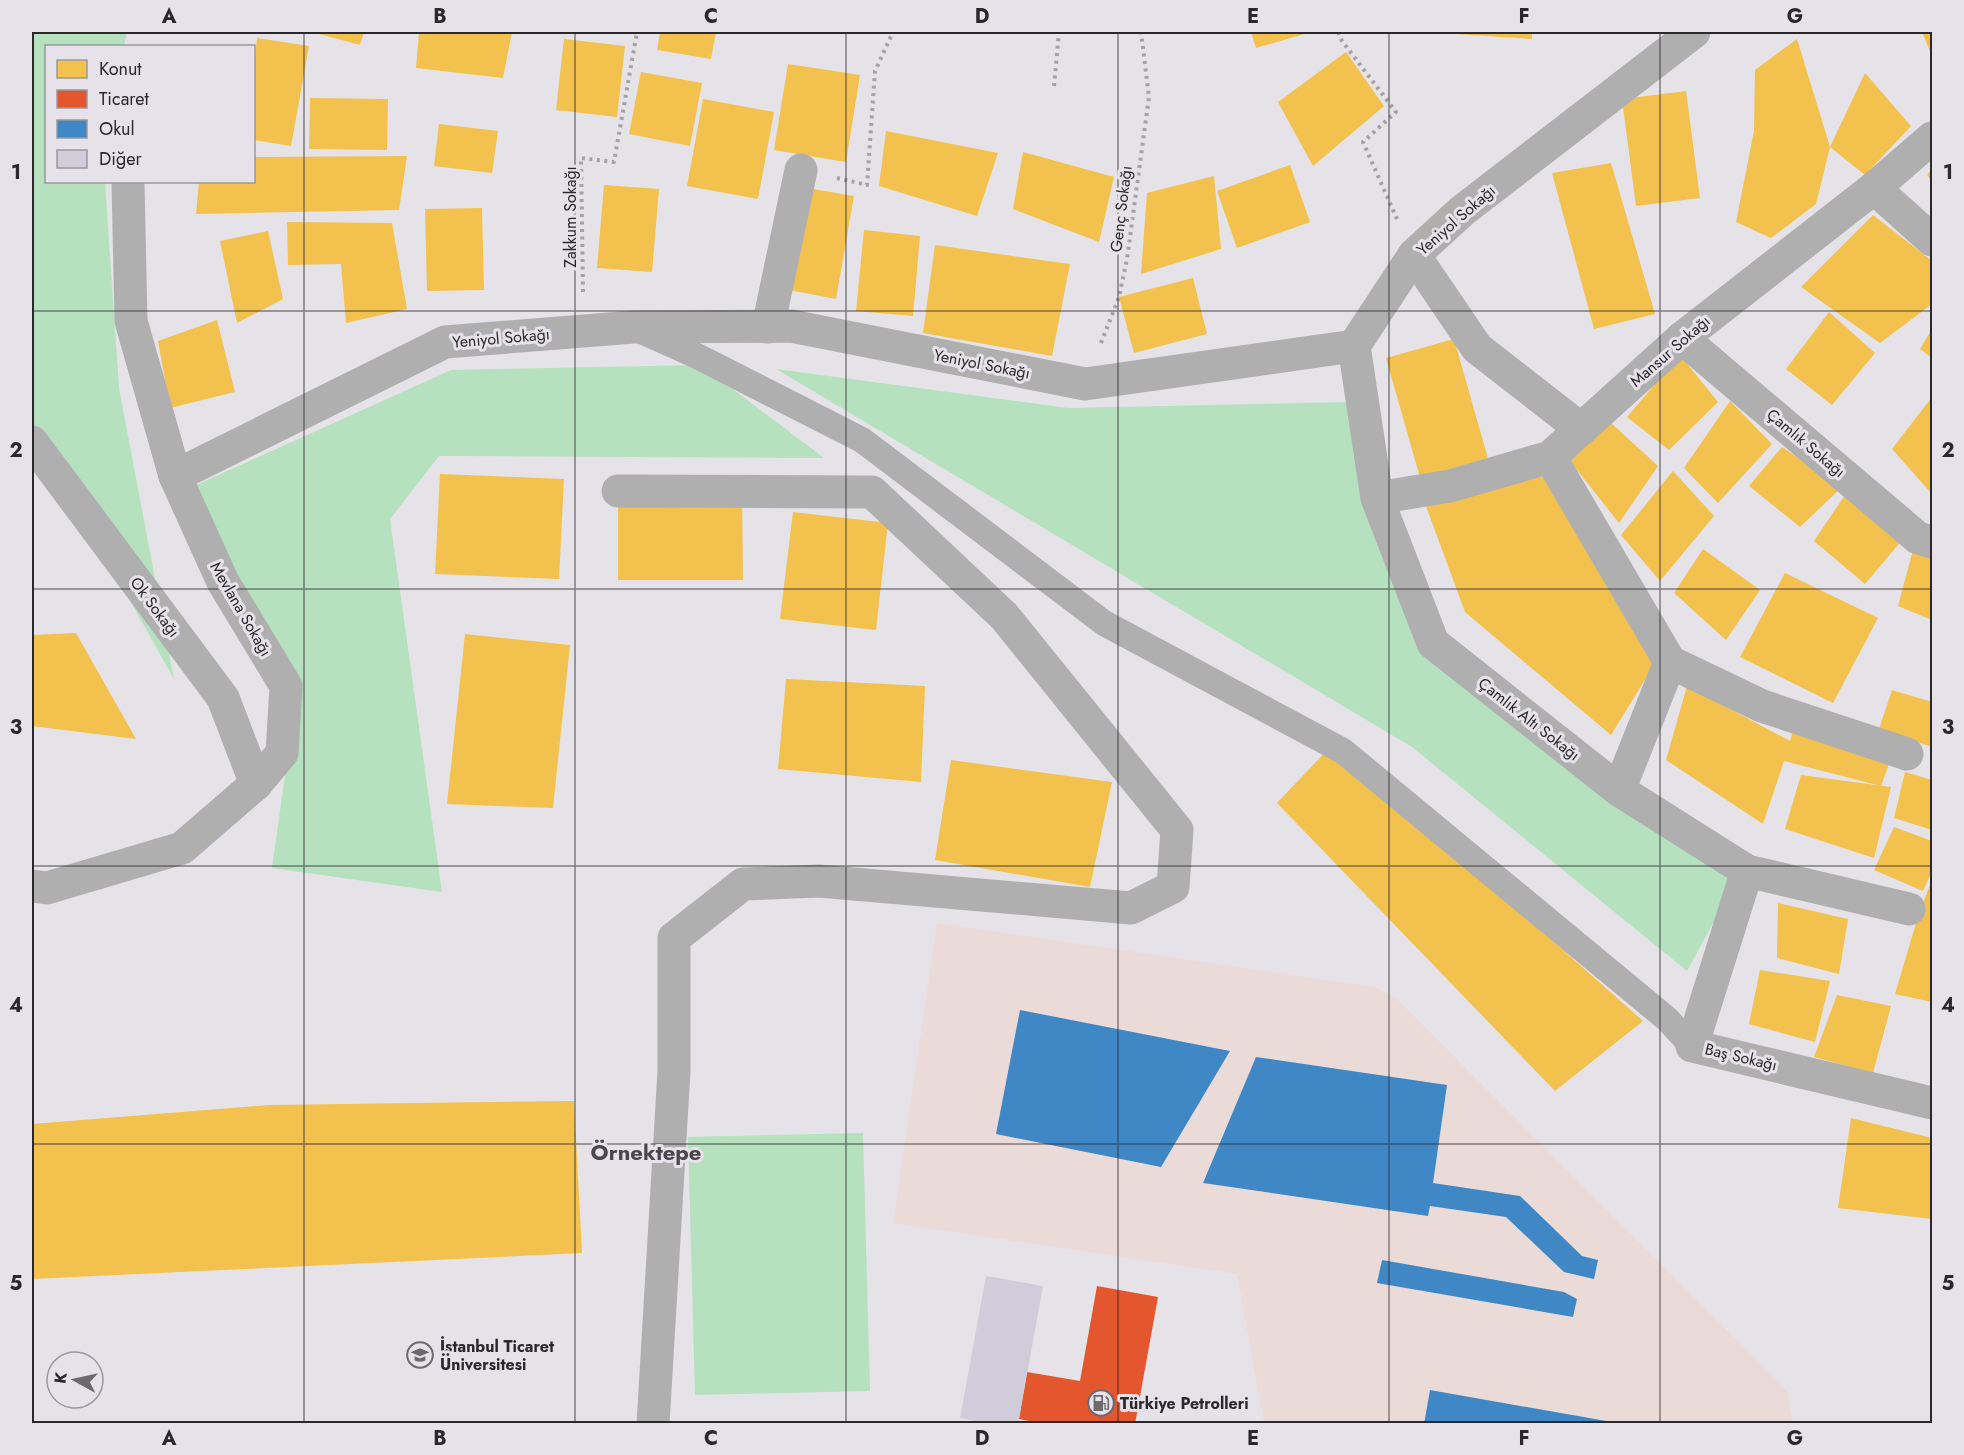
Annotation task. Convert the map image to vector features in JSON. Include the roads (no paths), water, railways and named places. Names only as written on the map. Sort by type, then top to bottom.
[{"type":"street","name":"Yeniyol Sokağı","points":[[175,476],[445,342],[634,327],[791,326],[1085,384],[1354,346],[1414,255],[1462,211],[1694,32]]},
{"type":"street","name":"Mansur Sokağı","points":[[1377,498],[1450,486],[1550,457],[1682,338],[1874,188],[1932,138]]},
{"type":"street","points":[[768,327],[801,170]]},
{"type":"street","name":"Mevlana Sokağı","points":[[32,886],[47,888],[182,848],[256,784],[282,753],[286,686],[223,582],[175,476],[131,321],[128,183]]},
{"type":"street","points":[[1874,188],[1932,240]]},
{"type":"street","points":[[1414,255],[1477,348],[1581,429]]},
{"type":"street","name":"Çamlık Sokağı","points":[[1682,338],[1918,538],[1932,542]]},
{"type":"street","name":"Çamlık Altı Sokağı","points":[[1354,346],[1377,498],[1433,643],[1619,790],[1747,871],[1909,909]]},
{"type":"street","name":"Ok Sokağı","points":[[32,442],[223,698],[256,784]]},
{"type":"street","points":[[1550,457],[1670,662],[1762,706],[1906,754]]},
{"type":"street","points":[[618,491],[872,492],[1004,616],[1177,830],[1173,887],[1131,908],[819,881],[743,884],[674,938],[674,1071],[653,1424]]},
{"type":"street","points":[[1619,790],[1670,662]]},
{"type":"street","name":"Baş Sokağı","points":[[1747,871],[1692,1046],[1932,1104]]},
{"type":"lane","points":[[634,327],[862,441],[1104,623],[1343,751],[1668,1019],[1692,1046]]},
{"type":"place","name":"İstanbul Ticaret Üniversitesi","points":[[420,1355]]},
{"type":"place","name":"Türkiye Petrolleri","points":[[1101,1403]]},
{"type":"district","name":"Örnektepe","points":[[646,1152]]}]
